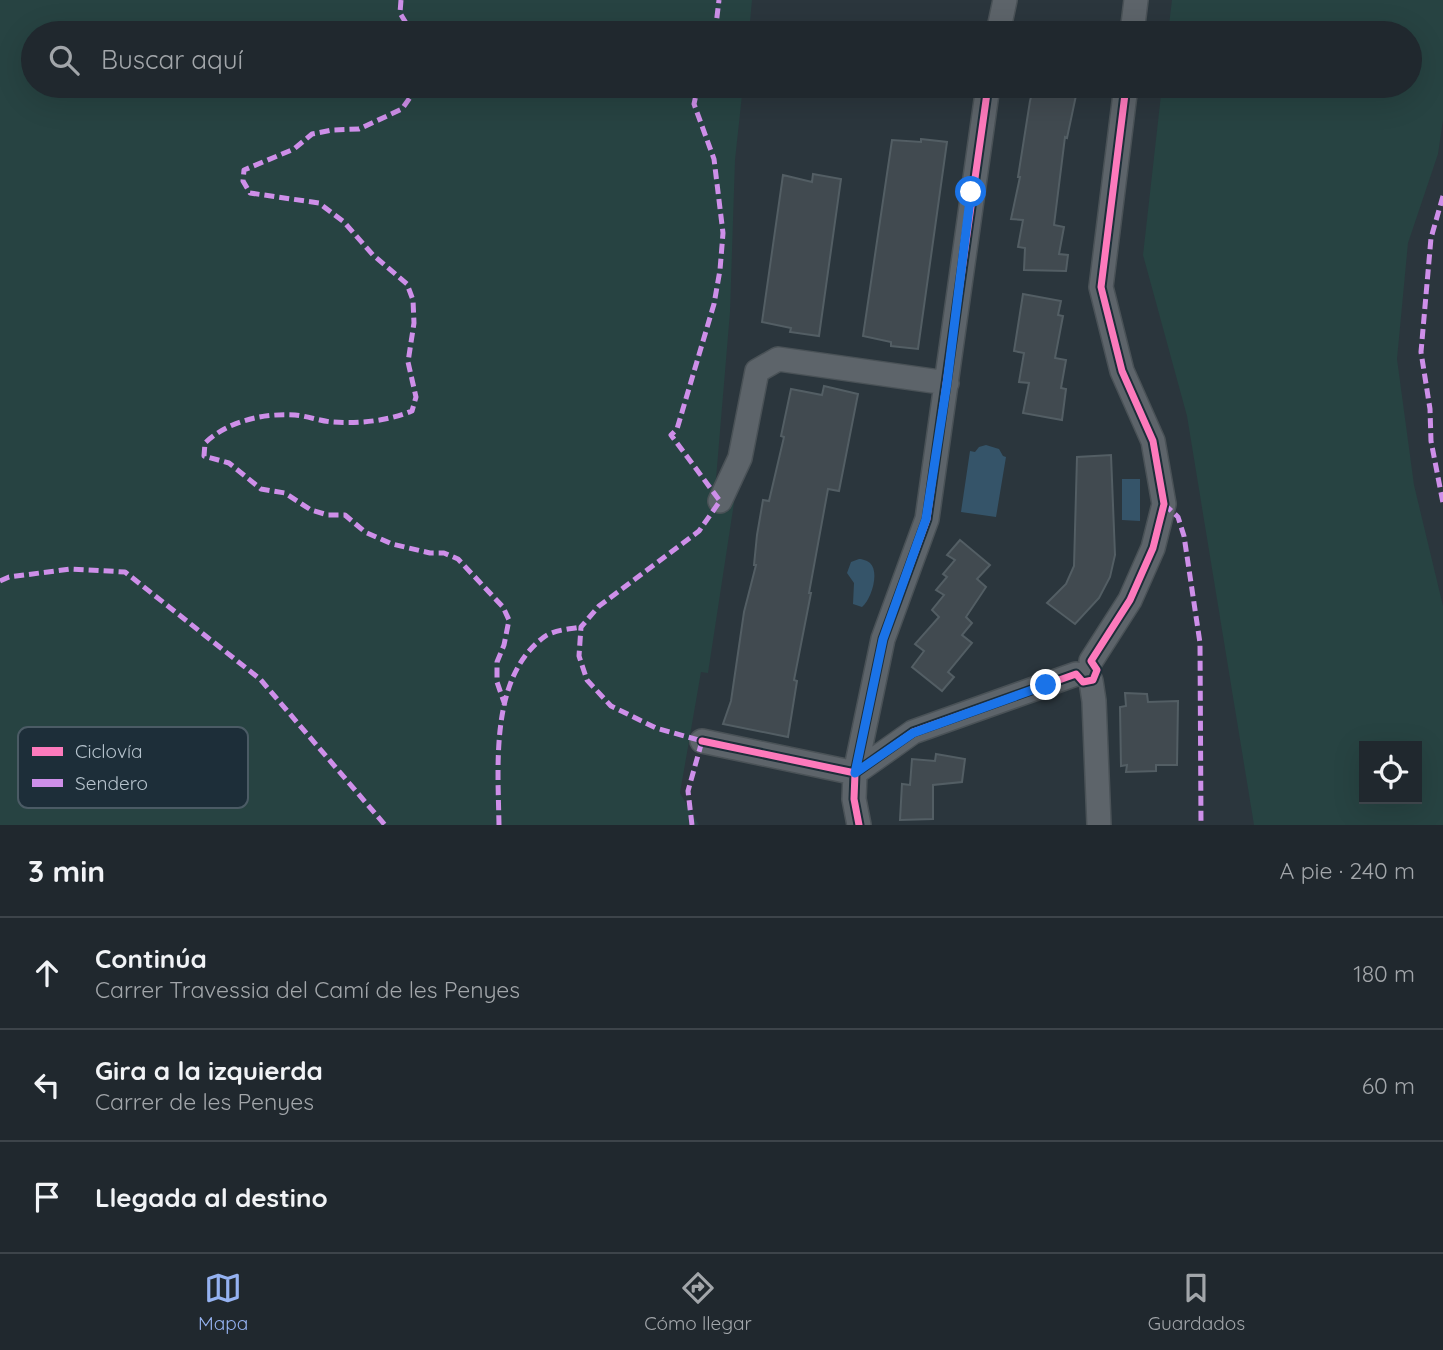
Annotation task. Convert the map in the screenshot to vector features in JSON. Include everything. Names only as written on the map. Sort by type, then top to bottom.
[{"type":"street","points":[[1001,21],[1005,0]]},
{"type":"street","points":[[1133,21],[1136,0]]},
{"type":"street","points":[[859,825],[854,799],[855,773],[883,639],[926,519],[986,98]]},
{"type":"street","points":[[702,741],[855,773],[913,733],[1086,672],[1130,600],[1153,548],[1164,504],[1153,441],[1122,371],[1101,287],[1125,98]]},
{"type":"street","points":[[720,500],[740,458],[757,371],[778,359],[947,383]]},
{"type":"street","points":[[1086,672],[1094,701],[1099,825]]},
{"type":"green space","points":[[0,0],[752,0],[750,21],[21,21],[21,98],[742,98],[735,160],[730,312],[716,479],[734,503],[708,673],[701,672],[680,793],[699,825],[0,825]]},
{"type":"green space","points":[[1172,0],[1443,0],[1443,120],[1438,154],[1408,243],[1397,359],[1414,485],[1443,606],[1443,825],[1254,825],[1187,416],[1143,255],[1161,98],[1422,98],[1422,21],[1169,21]]},
{"type":"water","points":[[986,445],[999,449],[1006,457],[996,517],[961,512],[970,451],[975,452]]},
{"type":"water","points":[[1122,479],[1140,479],[1140,521],[1122,520]]},
{"type":"water","points":[[859,559],[870,563],[874,573],[871,592],[862,607],[853,604],[854,583],[847,573],[851,562]]},
{"type":"building","points":[[1031,98],[1075,98],[1067,138],[1065,137],[1054,225],[1064,227],[1059,254],[1068,255],[1066,271],[1024,270],[1025,248],[1018,247],[1023,220],[1011,219],[1020,177]]},
{"type":"building","points":[[921,139],[947,142],[918,349],[891,346],[891,342],[863,336],[892,140],[921,142]]},
{"type":"building","points":[[813,174],[841,179],[819,336],[790,332],[791,328],[762,322],[783,175],[812,182]]},
{"type":"building","points":[[1023,294],[1061,301],[1058,315],[1063,316],[1055,358],[1066,360],[1061,388],[1066,389],[1062,420],[1023,413],[1029,383],[1019,382],[1024,353],[1014,351]]},
{"type":"building","points":[[824,386],[858,394],[839,491],[828,489],[794,680],[797,681],[788,737],[723,724],[731,701],[744,612],[756,565],[757,535],[763,500],[769,501],[784,437],[781,436],[791,389],[822,395]]},
{"type":"building","points":[[1111,455],[1115,555],[1110,577],[1099,598],[1075,624],[1047,603],[1066,584],[1074,566],[1077,457]]},
{"type":"building","points":[[960,540],[990,565],[977,579],[986,587],[966,617],[972,623],[962,635],[972,643],[948,672],[954,677],[942,691],[912,667],[924,651],[915,644],[939,617],[932,610],[944,595],[936,590],[947,577],[943,574],[955,560],[947,555]]},
{"type":"building","points":[[1125,693],[1147,694],[1148,702],[1178,701],[1177,765],[1156,765],[1156,771],[1126,772],[1127,765],[1121,766],[1120,707],[1126,706]]},
{"type":"building","points":[[936,754],[965,759],[962,782],[933,785],[933,819],[900,820],[902,784],[910,785],[912,759],[935,761]]},
{"type":"marked path","points":[[401,0],[400,13],[405,21]]},
{"type":"marked path","points":[[716,21],[719,0]]},
{"type":"marked path","points":[[410,98],[402,109],[359,129],[312,134],[294,149],[244,170],[243,181],[250,193],[319,203],[344,222],[373,255],[407,284],[413,300],[414,323],[408,362],[416,397],[412,411],[383,419],[352,423],[295,415],[259,417],[235,424],[214,435],[205,443],[204,456],[229,463],[261,489],[285,493],[311,510],[328,515],[345,515],[365,532],[392,544],[430,553],[444,553],[458,559],[503,607],[509,620],[497,662],[497,682],[505,705]]},
{"type":"marked path","points":[[692,825],[688,791],[702,741],[656,728],[611,706],[587,680],[579,656],[581,627],[599,606],[699,531],[720,501],[671,435],[677,429],[714,304],[723,233],[714,159],[694,104],[695,98]]},
{"type":"marked path","points":[[1443,196],[1431,238],[1421,352],[1430,409],[1431,441],[1443,503]]},
{"type":"marked path","points":[[1164,504],[1178,517],[1184,536],[1200,643],[1201,825]]},
{"type":"marked path","points":[[0,581],[9,577],[71,569],[125,572],[260,679],[385,825]]},
{"type":"marked path","points":[[499,825],[501,724],[514,675],[527,654],[544,637],[557,631],[581,627]]},
{"type":"cycle path","points":[[859,825],[854,799],[855,773],[883,639],[927,519],[986,98]]},
{"type":"cycle path","points":[[855,773],[913,732],[1076,674],[1083,682],[1093,680],[1097,670],[1091,661],[1130,600],[1153,548],[1164,504],[1153,441],[1122,371],[1101,287],[1125,98]]},
{"type":"cycle path","points":[[702,741],[855,773]]},
{"type":"route","points":[[971,192],[947,383],[926,519],[883,639],[855,773],[913,733],[1046,685]]}]
